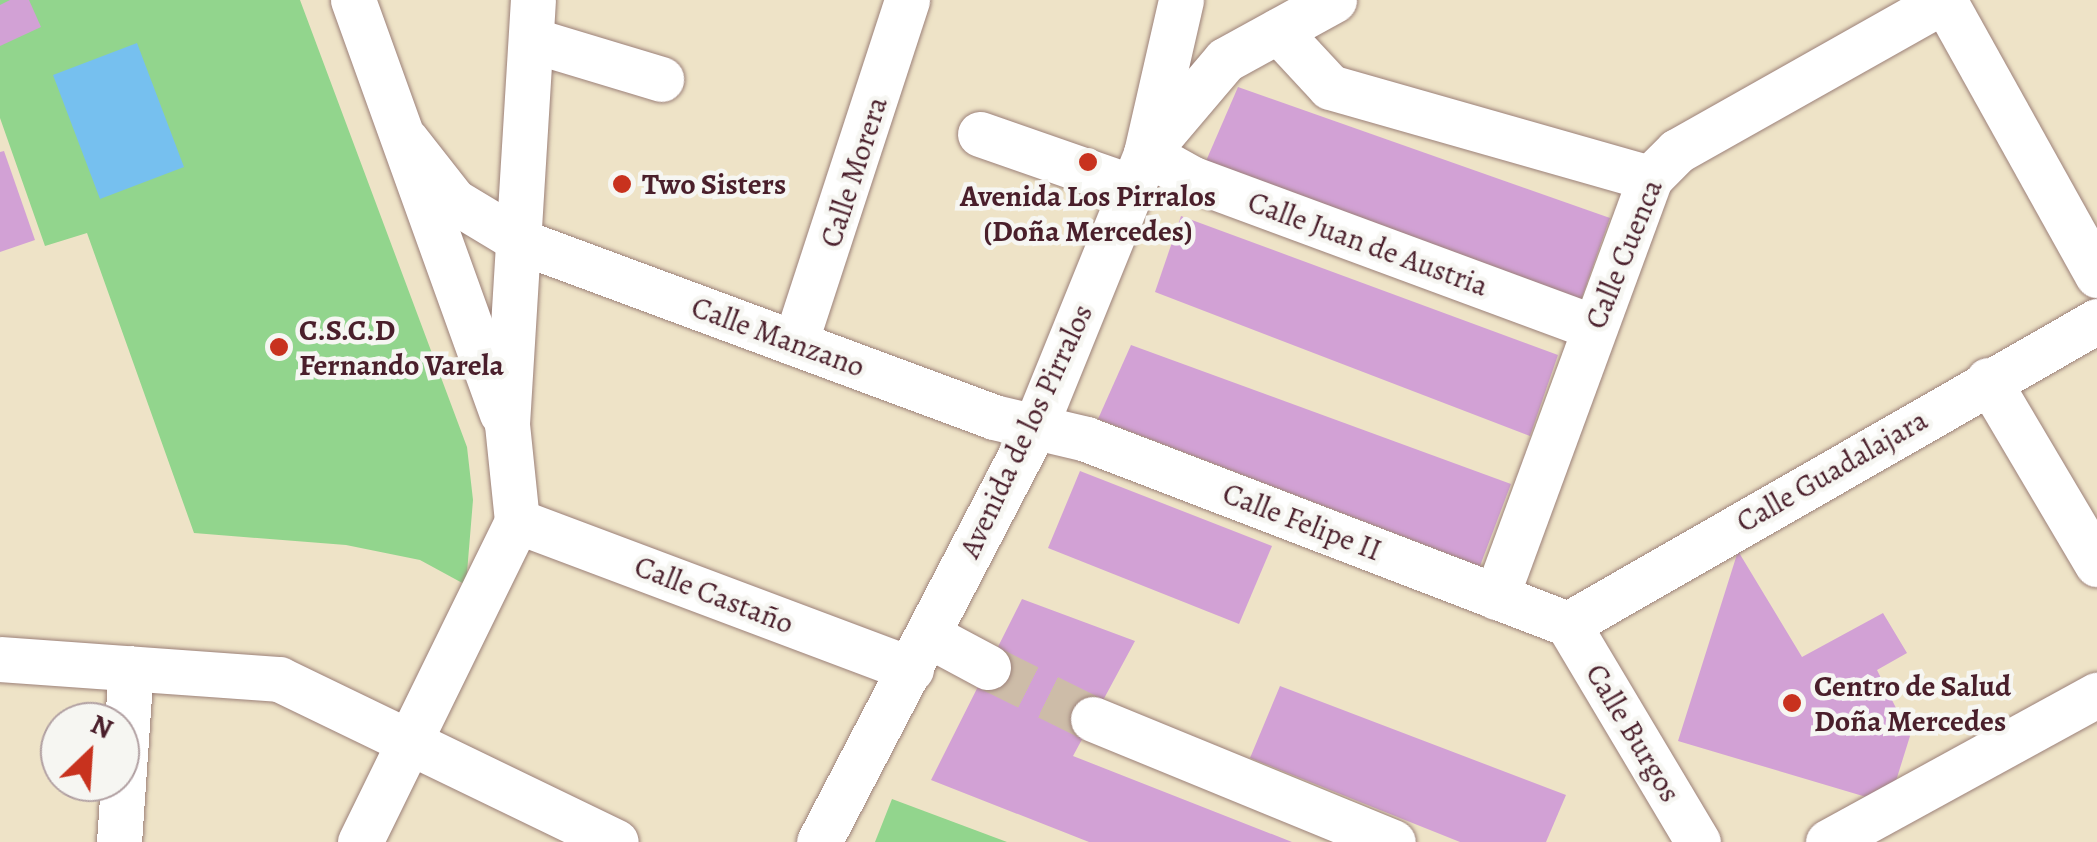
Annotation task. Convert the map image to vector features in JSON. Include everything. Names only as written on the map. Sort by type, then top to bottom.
[{"type":"street","points":[[352,0],[506,424]]},
{"type":"street","name":"Calle Morera","points":[[794,343],[848,197],[908,0]]},
{"type":"street","name":"Avenida de los Pirralos","points":[[819,842],[1035,427],[1139,170],[1181,0]]},
{"type":"street","points":[[1139,170],[1226,60],[1334,0]]},
{"type":"street","points":[[1945,0],[2097,275]]},
{"type":"street","name":"Calle Cuenca","points":[[1496,597],[1650,178],[1677,150],[1945,0]]},
{"type":"street","points":[[360,842],[517,521],[506,424],[522,242],[533,20],[662,79]]},
{"type":"street","points":[[1278,32],[1330,87],[1650,178]]},
{"type":"street","name":"Calle Juan de Austria","points":[[980,134],[1194,179],[1594,327]]},
{"type":"street","name":"Calle Manzano","points":[[406,140],[446,193],[482,222],[522,242],[1035,427]]},
{"type":"street","points":[[444,254],[452,232],[482,222]]},
{"type":"street","name":"Calle Guadalajara","points":[[1568,624],[2097,320]]},
{"type":"street","points":[[1988,380],[2097,564]]},
{"type":"street","name":"Calle Felipe II","points":[[1035,427],[1086,439],[1568,624]]},
{"type":"street","name":"Calle Castaño","points":[[517,521],[920,652],[988,667]]},
{"type":"street","name":"Calle Burgos","points":[[1568,624],[1698,842]]},
{"type":"street","points":[[0,659],[279,679],[596,838]]},
{"type":"street","points":[[119,842],[131,668]]},
{"type":"street","points":[[1828,842],[2097,694]]},
{"type":"street","points":[[1093,719],[1393,842]]},
{"type":"green space","name":"C.S.C.D Fernando Varela","points":[[0,0],[300,0],[467,447],[473,500],[466,585],[420,560],[346,545],[194,533],[87,233],[45,246],[0,118]]},
{"type":"green space","points":[[892,799],[1007,842],[875,842]]},
{"type":"water","points":[[137,43],[184,167],[100,199],[53,75]]},
{"type":"building","points":[[10,0],[29,0],[41,27],[0,46],[0,5]]},
{"type":"building","points":[[1238,87],[1610,218],[1581,300],[1206,161]]},
{"type":"building","points":[[4,151],[35,240],[0,252],[0,152]]},
{"type":"building","points":[[1181,216],[1558,355],[1530,436],[1155,292]]},
{"type":"building","points":[[1131,345],[1511,484],[1480,566],[1098,419]]},
{"type":"building","points":[[1080,471],[1272,546],[1239,624],[1048,548]]},
{"type":"building","name":"Centro de Salud Doña Mercedes","points":[[1738,551],[1802,657],[1883,613],[1907,653],[1877,670],[1910,736],[1895,784],[1873,799],[1678,741]]},
{"type":"building","points":[[1022,599],[1135,641],[1073,756],[1292,842],[1089,842],[931,780]]},
{"type":"building","points":[[1280,686],[1566,795],[1546,842],[1460,842],[1250,758]]},
{"type":"tunnel","points":[[988,667],[1093,719]]},
{"type":"place","name":"Avenida Los Pirralos (Doña Mercedes)","points":[[1088,162]]},
{"type":"place","name":"Two Sisters","points":[[622,184]]},
{"type":"place","name":"C.S.C.D Fernando Varela","points":[[279,347]]},
{"type":"place","name":"Centro de Salud Doña Mercedes","points":[[1792,703]]}]
